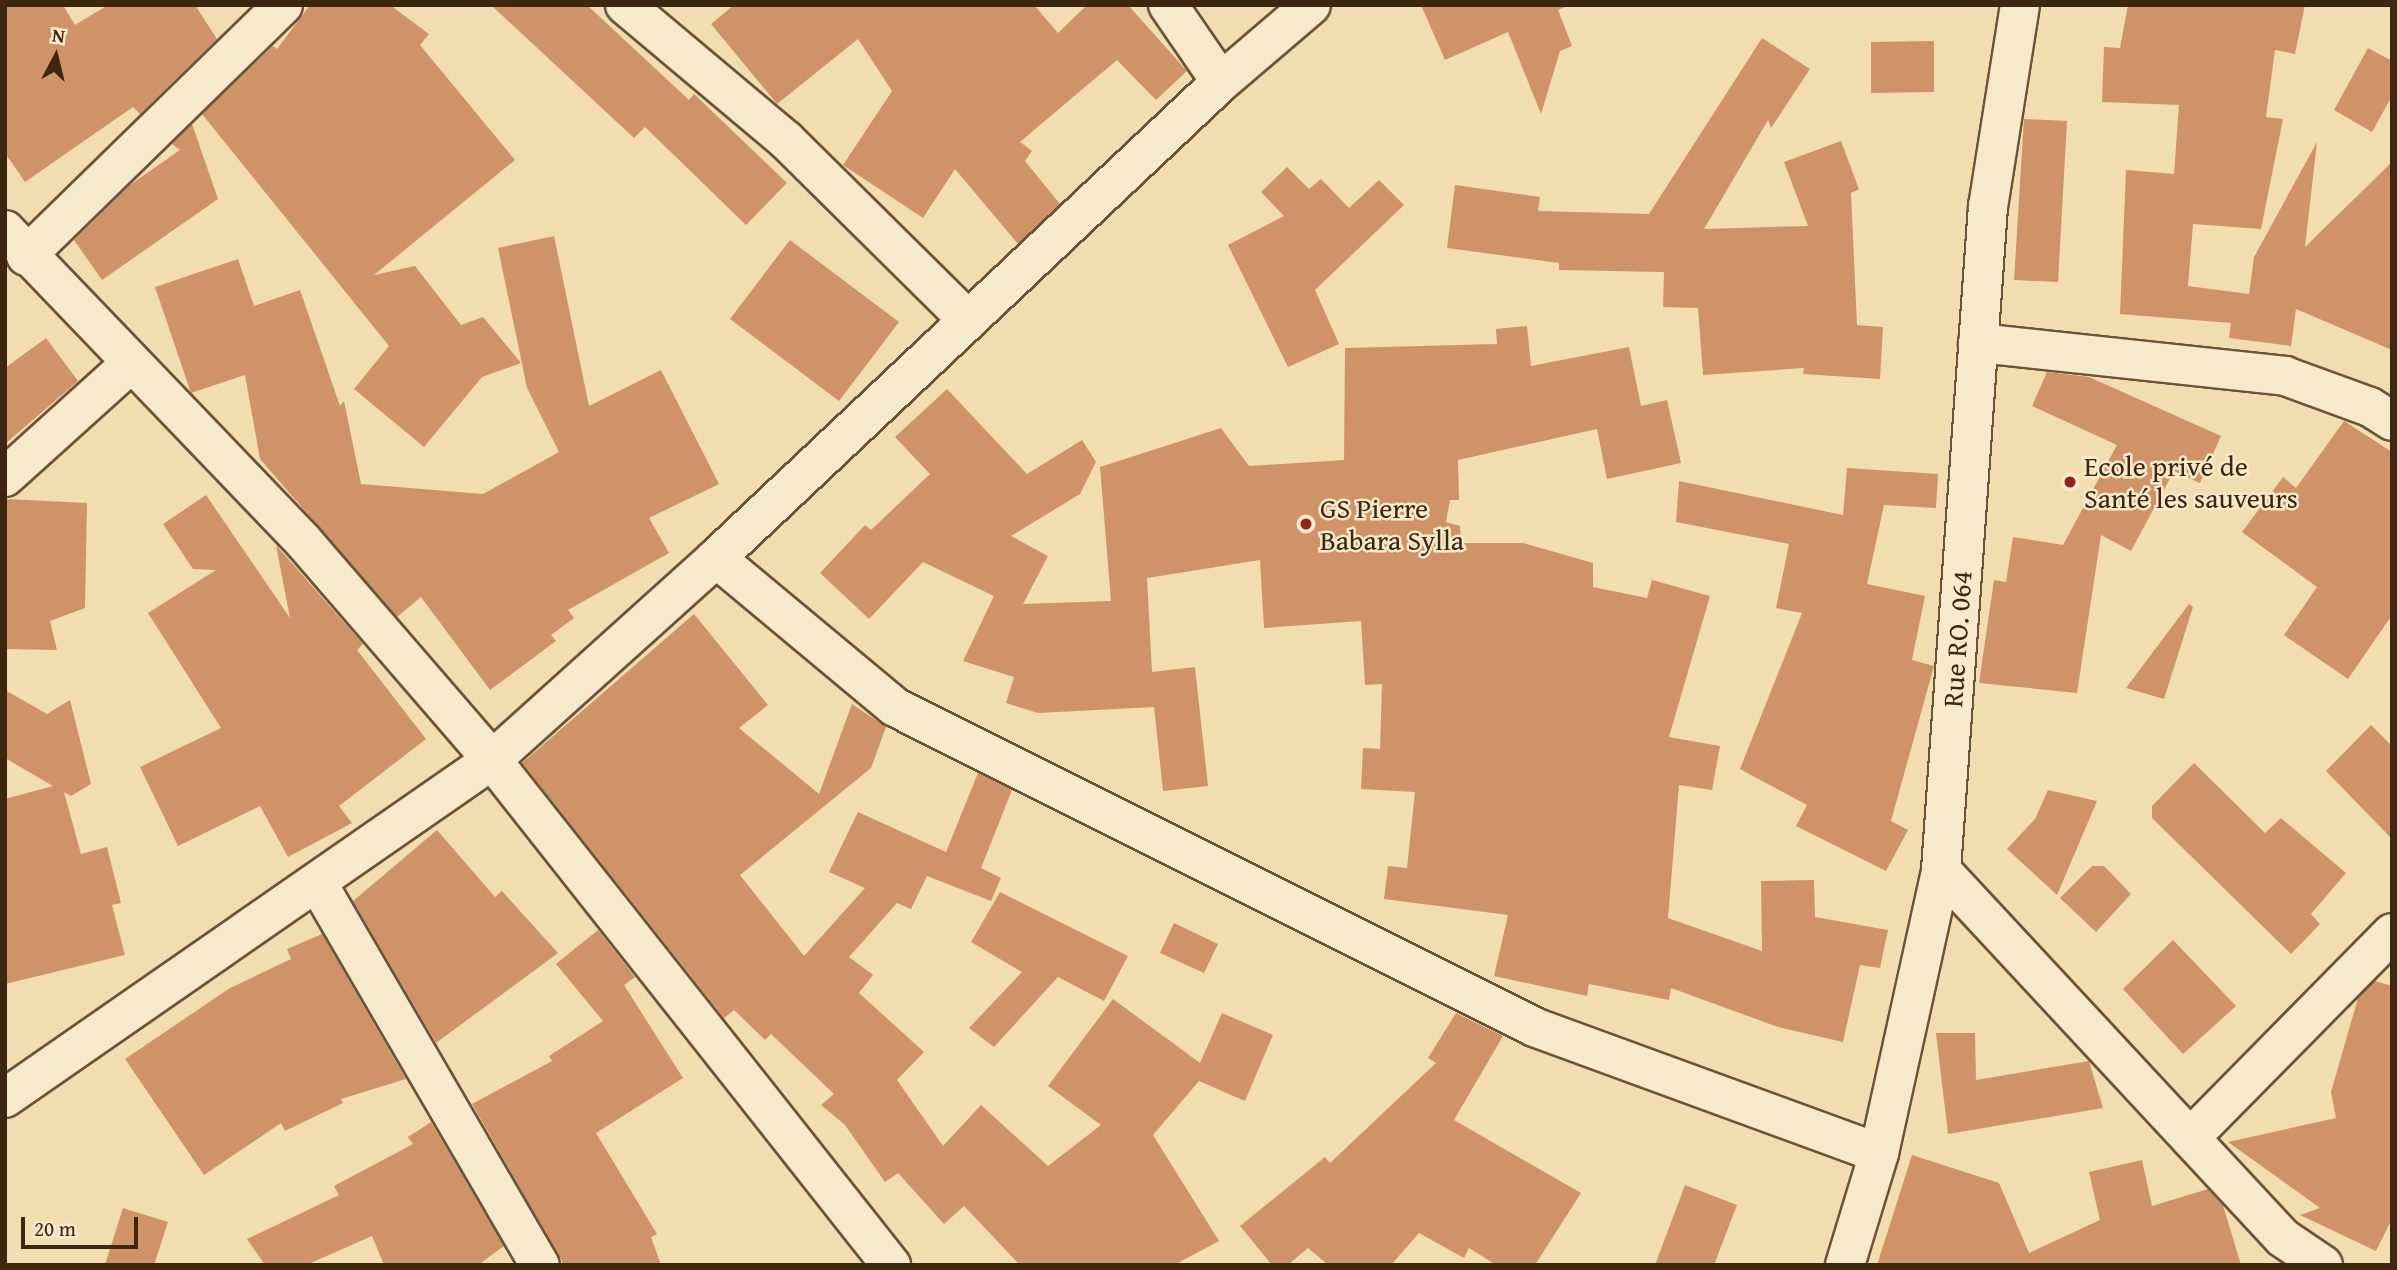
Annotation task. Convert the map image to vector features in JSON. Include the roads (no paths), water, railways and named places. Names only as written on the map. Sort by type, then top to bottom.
[{"type":"street","points":[[284,5],[16,243],[128,365],[304,542],[492,760],[891,1265]]},
{"type":"street","points":[[625,5],[786,140],[968,320]]},
{"type":"street","points":[[1168,5],[1221,82]]},
{"type":"street","points":[[5,1098],[318,884],[492,760],[716,558],[1221,82],[1311,5]]},
{"type":"street","name":"Rue RO. 064","points":[[1845,1265],[1879,1153],[1941,870],[1988,207],[2020,5]]},
{"type":"street","points":[[1978,343],[2285,376],[2370,407],[2392,421]]},
{"type":"street","points":[[5,477],[128,365]]},
{"type":"street","points":[[716,558],[895,707],[1534,1027],[1879,1153]]},
{"type":"street","points":[[1941,870],[2283,1238],[2323,1265]]},
{"type":"street","points":[[318,884],[540,1265]]},
{"type":"street","points":[[2190,1138],[2392,933]]},
{"type":"place","name":"Ecole privé de Santé les sauveurs","points":[[2070,482]]},
{"type":"place","name":"GS Pierre Babara Sylla","points":[[1306,524]]}]
